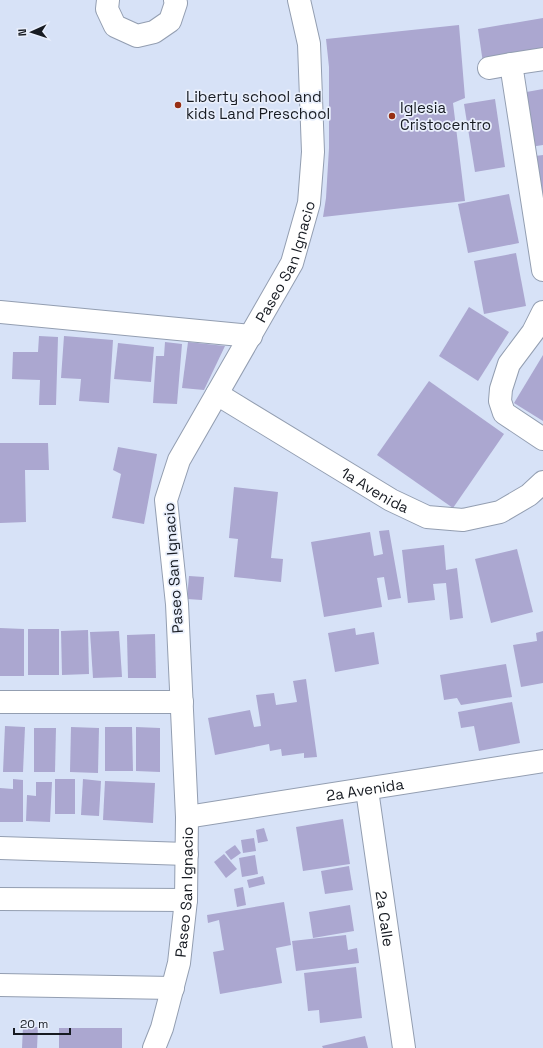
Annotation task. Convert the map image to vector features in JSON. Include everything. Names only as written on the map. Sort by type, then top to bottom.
[{"type":"street","points":[[108,0],[107,9],[115,26],[137,36],[154,32],[170,21],[176,3],[175,0]]},
{"type":"street","name":"Paseo San Ignacio","points":[[154,1048],[162,1028],[179,963],[186,900],[187,818],[182,702],[177,604],[166,500],[179,460],[292,263],[309,203],[313,152],[309,52],[299,0]]},
{"type":"street","points":[[489,68],[543,59]]},
{"type":"street","points":[[511,64],[543,270]]},
{"type":"street","points":[[0,312],[251,336]]},
{"type":"street","points":[[543,312],[533,332],[509,364],[501,389],[500,401],[504,413],[543,439]]},
{"type":"street","name":"1a Avenida","points":[[217,394],[391,500],[427,517],[463,520],[500,512],[529,495],[543,482]]},
{"type":"street","points":[[0,702],[182,702]]},
{"type":"street","name":"2a Avenida","points":[[187,818],[543,761]]},
{"type":"street","name":"2a Calle","points":[[366,790],[404,1048]]},
{"type":"street","points":[[0,848],[187,854]]},
{"type":"street","points":[[0,899],[186,900]]},
{"type":"street","points":[[0,985],[173,988]]},
{"type":"building","points":[[543,18],[543,52],[483,63],[478,29]]},
{"type":"building","name":"Iglesia Cristocentro","points":[[459,25],[465,98],[453,103],[465,201],[323,217],[326,198],[329,148],[329,67],[326,39]]},
{"type":"building","points":[[543,89],[543,145],[530,147],[521,93]]},
{"type":"building","points":[[495,99],[505,167],[475,172],[464,104]]},
{"type":"building","points":[[543,155],[543,197],[542,197],[535,156]]},
{"type":"building","points":[[509,194],[519,243],[468,253],[458,204]]},
{"type":"building","points":[[516,253],[526,306],[484,314],[474,261]]},
{"type":"building","points":[[469,307],[509,332],[478,381],[439,356]]},
{"type":"building","points":[[39,336],[58,337],[56,405],[39,405],[40,380],[12,379],[13,352],[38,352]]},
{"type":"building","points":[[64,336],[113,340],[109,403],[79,401],[81,379],[61,378]]},
{"type":"building","points":[[165,342],[182,344],[177,404],[153,403],[156,356],[164,356]]},
{"type":"building","points":[[188,342],[225,346],[204,390],[182,388]]},
{"type":"building","points":[[118,343],[154,347],[151,382],[114,379]]},
{"type":"building","points":[[543,355],[543,421],[514,403]]},
{"type":"building","points":[[429,381],[504,434],[453,508],[377,455]]},
{"type":"building","points":[[0,443],[48,443],[49,470],[25,470],[26,522],[0,523]]},
{"type":"building","points":[[118,447],[157,454],[144,524],[112,518],[121,474],[113,470]]},
{"type":"building","points":[[234,487],[278,492],[271,558],[283,559],[281,582],[234,577],[238,539],[229,538]]},
{"type":"building","points":[[389,530],[401,598],[388,600],[384,577],[377,578],[382,607],[324,617],[311,542],[370,532],[374,556],[383,554],[379,531]]},
{"type":"building","points":[[444,545],[446,570],[457,568],[463,618],[450,620],[446,583],[433,584],[435,600],[408,603],[402,550]]},
{"type":"building","points":[[517,549],[533,612],[491,623],[475,559]]},
{"type":"building","points":[[189,576],[204,577],[202,600],[187,599]]},
{"type":"building","points":[[0,628],[24,629],[24,676],[0,676]]},
{"type":"building","points":[[355,628],[356,635],[374,632],[379,664],[335,672],[328,633]]},
{"type":"building","points":[[28,629],[59,629],[59,675],[28,675]]},
{"type":"building","points":[[88,630],[89,674],[62,675],[61,631]]},
{"type":"building","points":[[119,631],[122,677],[93,678],[90,632]]},
{"type":"building","points":[[543,631],[543,683],[521,687],[513,645],[537,641],[536,633]]},
{"type":"building","points":[[155,634],[156,678],[128,678],[127,635]]},
{"type":"building","points":[[506,664],[512,697],[461,705],[457,698],[444,700],[440,675]]},
{"type":"building","points":[[306,679],[317,757],[304,758],[304,753],[282,756],[281,749],[270,751],[269,744],[215,755],[208,718],[250,710],[254,727],[261,726],[256,695],[274,693],[276,705],[297,702],[293,681]]},
{"type":"building","points":[[512,702],[520,743],[479,751],[474,726],[461,728],[458,712]]},
{"type":"building","points":[[5,726],[25,727],[23,772],[3,772]]},
{"type":"building","points":[[71,727],[99,728],[98,773],[70,772]]},
{"type":"building","points":[[105,727],[132,727],[133,771],[105,771]]},
{"type":"building","points":[[136,727],[160,728],[160,772],[136,771]]},
{"type":"building","points":[[34,728],[56,728],[55,772],[34,772]]},
{"type":"building","points":[[13,779],[23,780],[23,822],[0,822],[0,788],[13,789]]},
{"type":"building","points":[[55,779],[75,779],[75,814],[55,814]]},
{"type":"building","points":[[83,779],[101,781],[99,816],[81,815]]},
{"type":"building","points":[[105,781],[155,783],[153,823],[103,820]]},
{"type":"building","points":[[36,782],[52,782],[50,822],[26,821],[27,795],[36,796]]},
{"type":"building","points":[[343,819],[350,864],[303,871],[296,827]]},
{"type":"building","points":[[264,828],[268,841],[258,843],[256,830]]},
{"type":"building","points":[[254,838],[256,851],[243,853],[241,840]]},
{"type":"building","points":[[235,845],[241,853],[231,860],[225,852]]},
{"type":"building","points":[[224,854],[237,869],[226,878],[214,862]]},
{"type":"building","points":[[255,855],[258,874],[242,877],[239,858]]},
{"type":"building","points":[[349,866],[353,890],[325,894],[321,871]]},
{"type":"building","points":[[263,876],[265,884],[249,888],[247,880]]},
{"type":"building","points":[[243,887],[246,905],[237,907],[234,889]]},
{"type":"building","points":[[284,902],[291,945],[276,948],[282,983],[220,994],[213,952],[224,950],[219,920],[208,923],[207,915]]},
{"type":"building","points":[[350,905],[354,931],[313,938],[309,912]]},
{"type":"building","points":[[346,935],[348,950],[357,948],[359,963],[296,971],[292,941]]},
{"type":"building","points":[[356,967],[362,1018],[320,1023],[319,1010],[308,1011],[304,973]]},
{"type":"building","points":[[23,1027],[38,1027],[37,1048],[22,1048]]},
{"type":"building","points":[[59,1028],[122,1028],[122,1048],[59,1048]]},
{"type":"building","points":[[365,1036],[368,1048],[323,1048],[322,1046]]},
{"type":"place","name":"Liberty school and kids Land Preschool","points":[[178,105]]},
{"type":"place","name":"Iglesia Cristocentro","points":[[392,116]]}]
